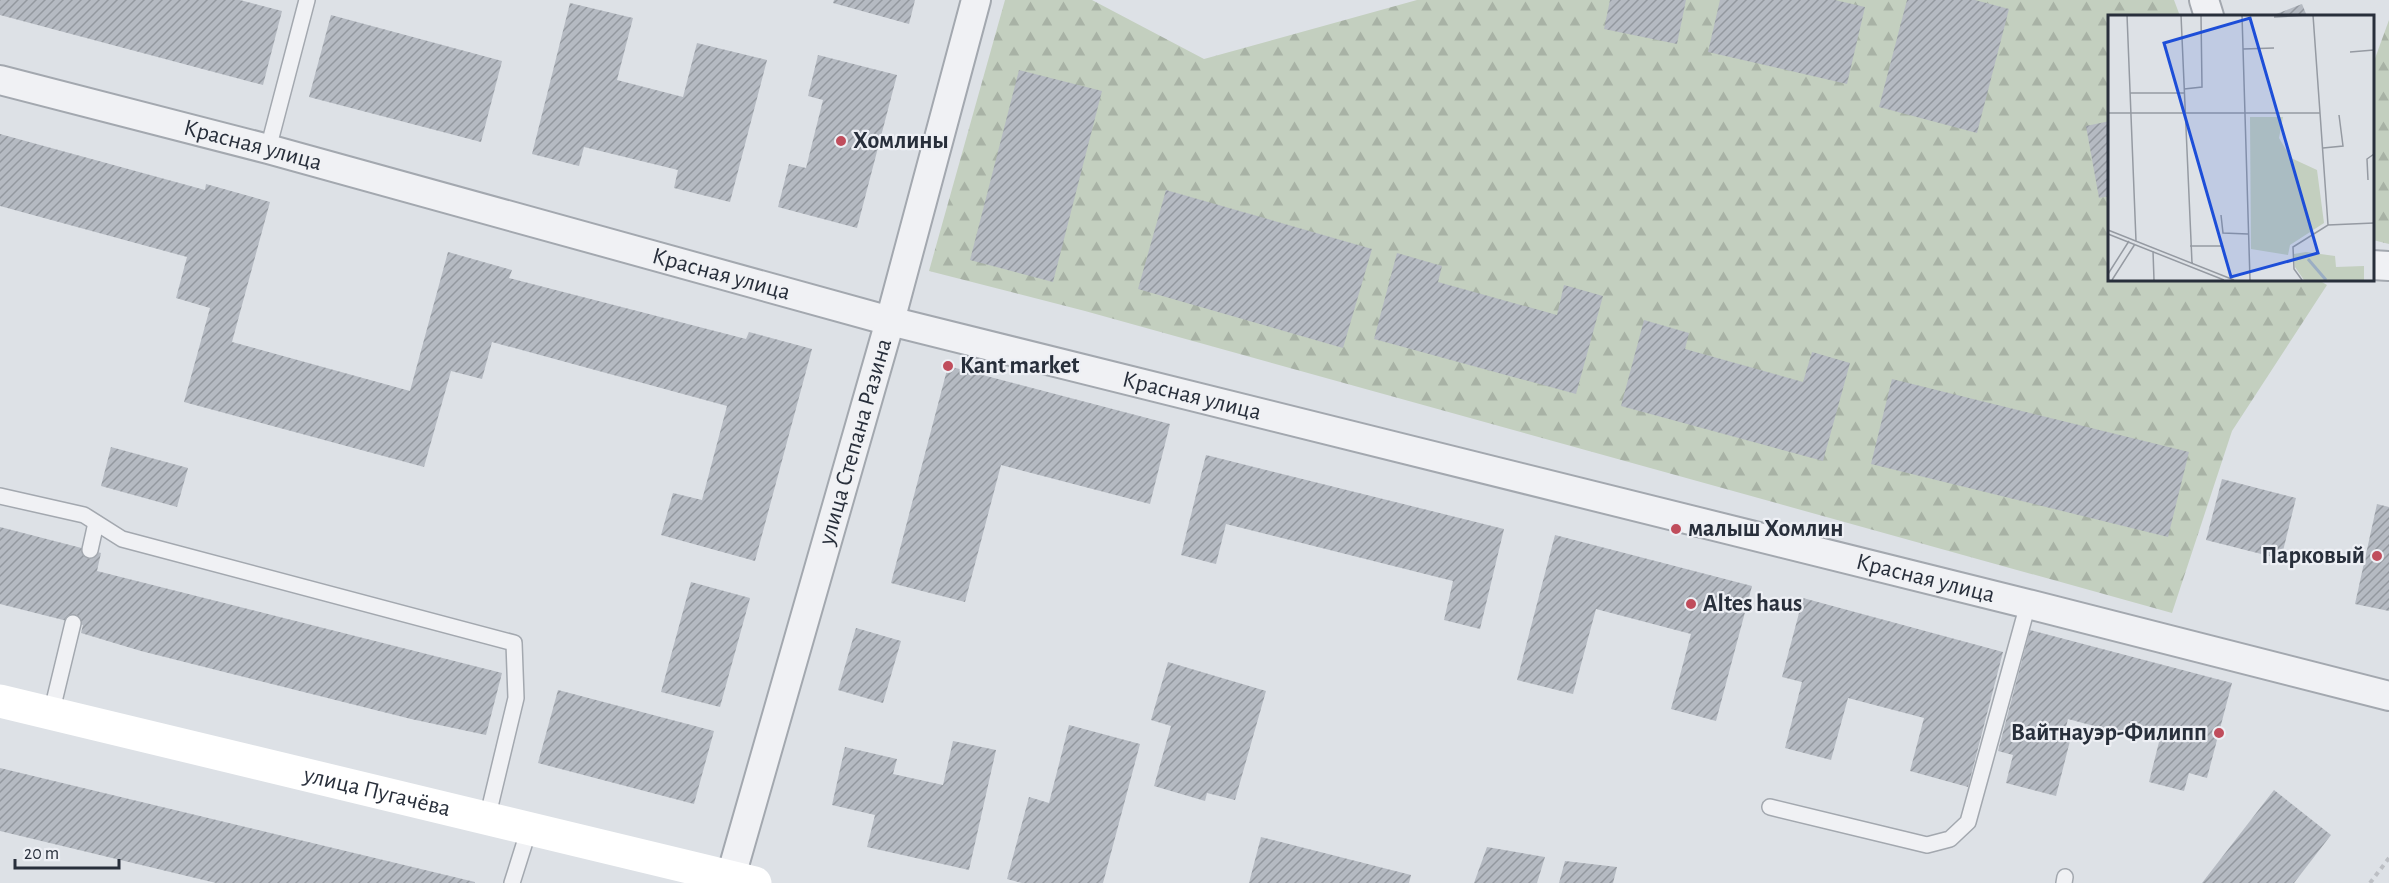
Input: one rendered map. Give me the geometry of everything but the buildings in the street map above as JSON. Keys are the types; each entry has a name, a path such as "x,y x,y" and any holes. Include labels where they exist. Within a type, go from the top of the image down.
{"street":[{"name":"улица Степана Разина","path":"738,881 976,0"},
{"path":"2204,0 2209,15"},
{"name":"Красная улица","path":"0,80 268,149 890,321 2389,696"},
{"path":"2374,265 2389,266"},
{"name":"улица Пугачёва","path":"0,701 738,881"}],"lane":[{"path":"268,149 307,0"},
{"path":"0,495 84,515 122,539 514,643 516,698 487,819"},
{"path":"90,550 96,523"},
{"path":"1770,807 1927,845 1950,839 1968,822 2028,604"},
{"path":"51,714 73,623"},
{"path":"512,883 528,829"}],"path":[{"path":"2370,883 2389,858"}],"green space":[{"path":"1005,0 1092,0 1204,59 1417,0 2174,0 2180,15 2108,15 2108,280 2319,280 2327,285 2232,431 2172,613 1085,311 929,271"},
{"path":"2389,20 2389,244 2374,240 2374,61"}],"place":[{"name":"Хомлины","path":"841,141"},
{"name":"Kant market","path":"948,366"},
{"name":"малыш Хомлин","path":"1676,529"},
{"name":"Парковый","path":"2377,556"},
{"name":"Altes haus","path":"1691,604"},
{"name":"Вайтнауэр-Филипп","path":"2219,733"}]}
